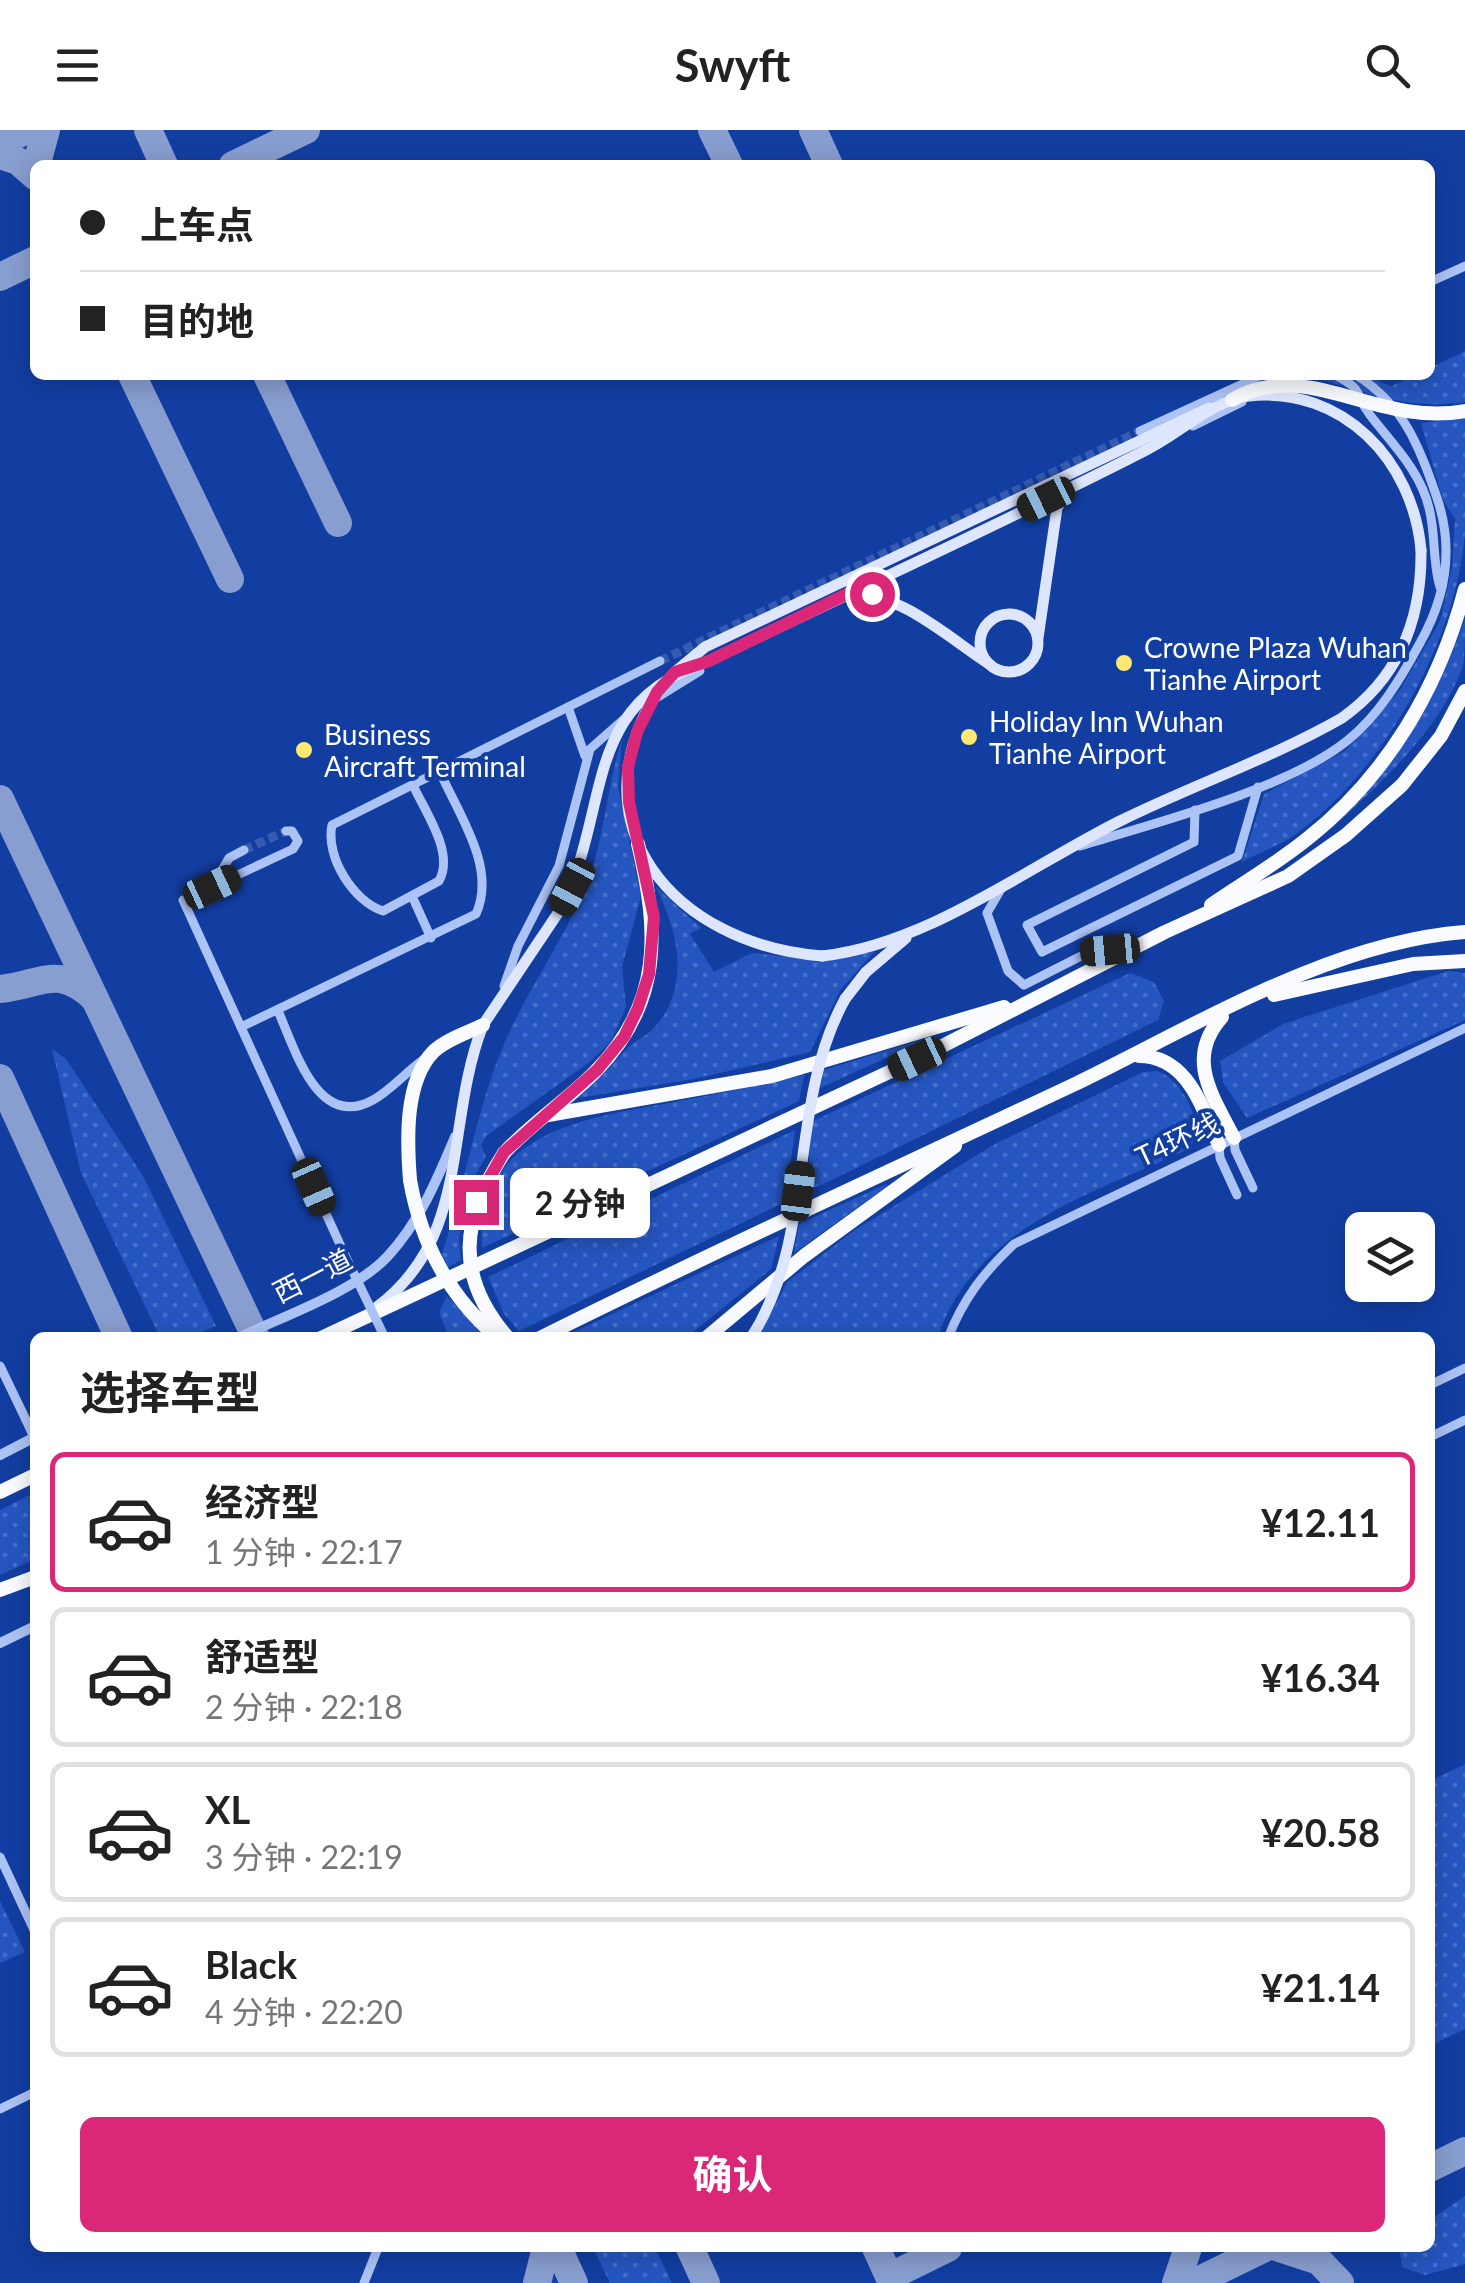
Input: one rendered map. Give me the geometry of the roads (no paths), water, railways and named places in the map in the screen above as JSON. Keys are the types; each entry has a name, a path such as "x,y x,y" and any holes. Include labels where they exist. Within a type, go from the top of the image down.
{"main road":[{"path":"360,1319 416,1273 435,1238 449,1197 462,1091 483,1025 524,970 560,910 586,851 610,744 626,714 671,675 721,640 1180,418 1262,386 1295,384 1408,414 1465,412"},
{"path":"504,1332 485,1306 468,1253 476,1202 504,1152 597,1070 624,1037 649,974 654,938 652,899 637,838 629,802 628,767 637,732 671,675 709,661 1152,448 1232,400 1271,396 1318,405 1349,421 1377,443 1404,481 1413,503 1421,550 1420,588 1402,652 1382,682 1358,707 1322,729 1182,793 917,929 858,950 822,956 754,945 710,926 674,897 652,869 637,838"},
{"path":"851,592 894,602 1005,672 1022,669 1035,656 1058,508 1069,488"},
{"path":"1190,920 1316,832 1382,764 1429,687 1465,589"},
{"path":"989,664 980,643 982,631 994,618 1005,614 1024,618 1038,638"},
{"path":"1441,736 1465,691"},
{"path":"333,1332 917,1059 1317,858 1392,796 1465,707"},
{"path":"755,1332 767,1312 787,1258 820,1058 845,999 875,963 917,929"},
{"path":"552,1332 864,1180 1254,998 1364,952 1465,932"},
{"path":"1254,998 1413,964 1465,961"},
{"path":"548,1115 772,1076 1034,998"},
{"path":"1228,1010 1209,1032 1201,1064 1234,1138"},
{"path":"483,1025 433,1052 413,1100 410,1180 419,1222 436,1262 459,1298 492,1332"},
{"path":"1134,1056 1152,1056 1181,1071 1219,1145"},
{"path":"713,1332 804,1256 974,1131"},
{"path":"0,1492 30,1477"},
{"path":"0,1590 30,1579"}],"street":[{"path":"1435,280 1465,266"},
{"path":"1140,431 1251,380"},
{"path":"500,998 518,946 559,866 590,748 607,730 690,676 1286,380"},
{"path":"1345,380 1357,386 1369,414 1391,435 1418,480 1429,508 1440,589"},
{"path":"1063,852 1258,787 1347,741 1396,687 1432,622 1448,558 1446,526 1418,442 1385,393 1364,380"},
{"path":"413,785 445,862 438,881 383,911 364,903 335,854 330,834 340,818 660,661"},
{"path":"568,707 582,740 584,770"},
{"path":"241,1028 476,914 485,882 440,772"},
{"path":"1195,810 1194,842 1026,924 1042,952 1238,856 1258,787"},
{"path":"286,831 294,834 296,847 183,900 382,1332"},
{"path":"212,887 228,858 244,850"},
{"path":"1006,882 988,913 1008,970 1024,985 1089,952 1132,949"},
{"path":"412,896 431,938"},
{"path":"278,1011 315,1090 344,1107 377,1099 433,1052"},
{"name":"T4环线","path":"951,1332 984,1272 1014,1244 1465,1028"},
{"name":"西一道","path":"250,1332 363,1277 385,1260 418,1216 456,1136"},
{"path":"1234,1138 1234,1150 1253,1188"},
{"path":"1219,1145 1220,1158 1237,1196"},
{"path":"0,1366 30,1428"},
{"path":"1435,1383 1465,1368"},
{"path":"1435,1435 1465,1420"},
{"path":"0,1455 30,1441"},
{"path":"0,1643 30,1628"},
{"path":"0,1857 30,1921"},
{"path":"0,2109 30,2094"},
{"path":"364,2283 376,2252"}],"tunnel":[{"path":"660,661 1140,431"},
{"path":"244,850 286,831"}],"place":[{"name":"Crowne Plaza Wuhan Tianhe Airport","path":"1124,663"},
{"name":"Holiday Inn Wuhan Tianhe Airport","path":"969,737"},
{"name":"Business Aircraft Terminal","path":"304,750"}]}
